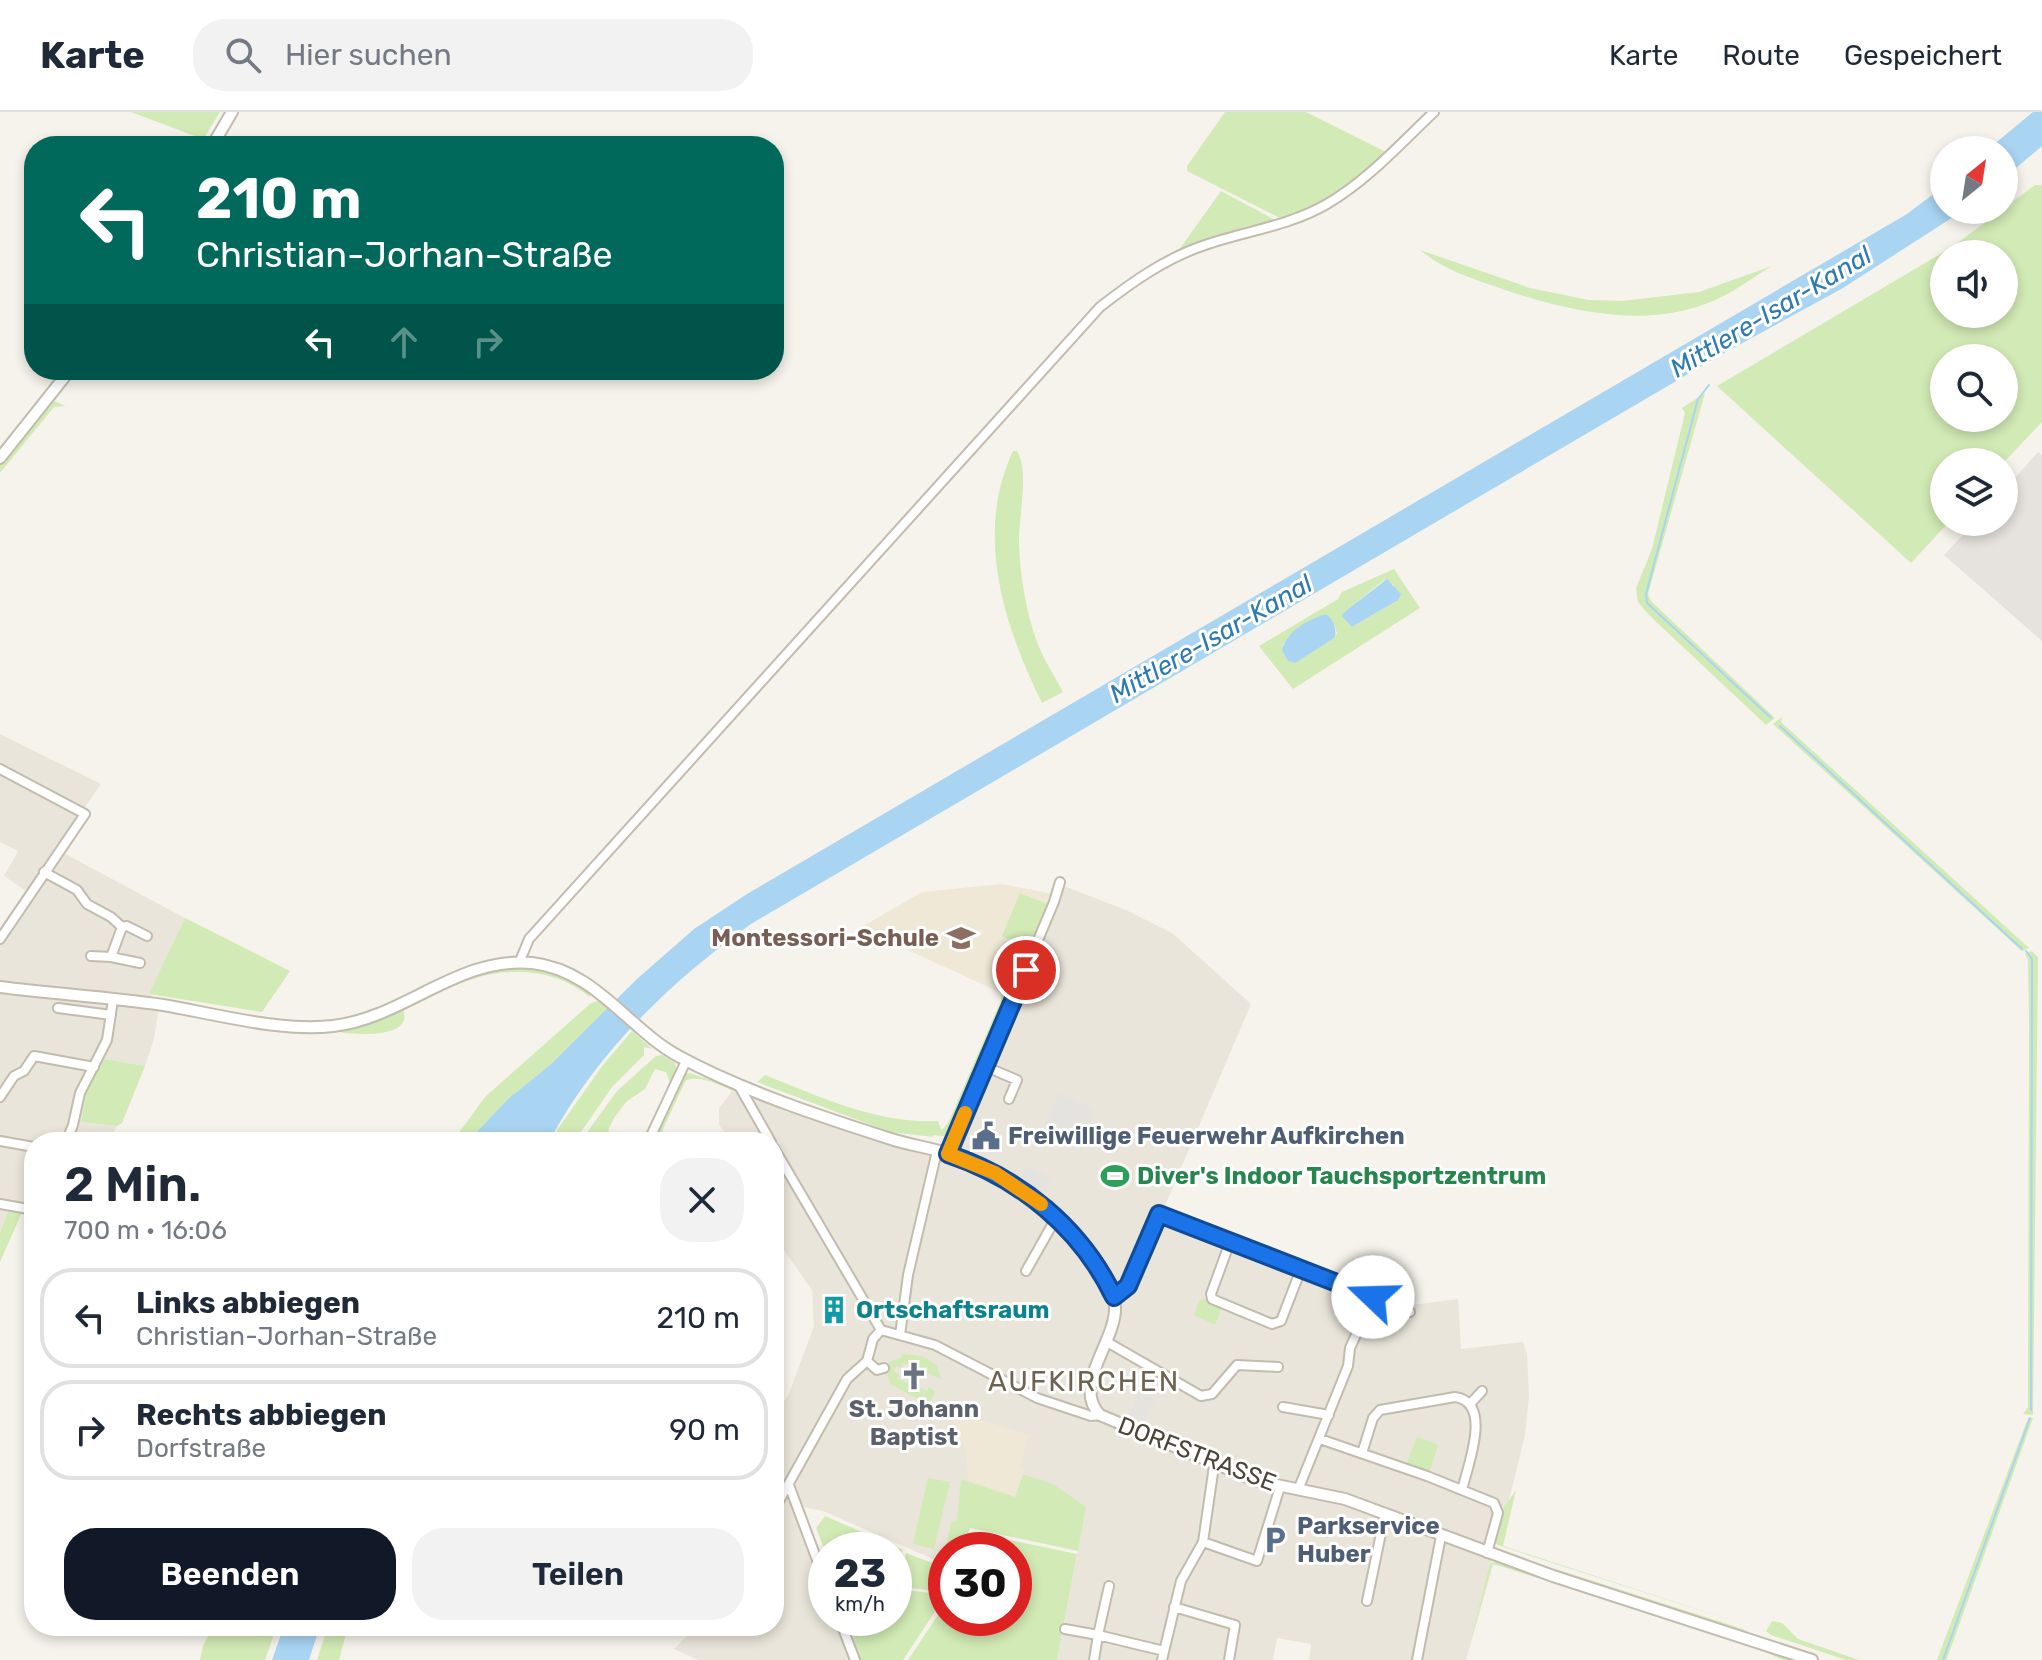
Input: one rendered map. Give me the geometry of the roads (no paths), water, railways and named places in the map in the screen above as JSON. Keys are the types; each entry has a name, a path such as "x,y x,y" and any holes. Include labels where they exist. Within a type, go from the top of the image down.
{"street":[{"path":"218,136 232,112"},
{"path":"519,963 529,939 1100,307 1154,269 1186,252 1287,222 1326,205 1361,180 1434,112"},
{"path":"0,458 62,380"},
{"path":"0,769 85,814 0,939"},
{"path":"44,872 77,890 87,904 122,927 127,926 147,936"},
{"path":"900,1335 908,1275 943,1152 984,1066 1060,882"},
{"path":"111,957 122,927"},
{"path":"91,956 140,963"},
{"path":"0,987 76,994 312,1027 339,1026 377,1016 469,972 490,966 536,964 563,972 585,982 663,1048 686,1061 840,1122 978,1165 1013,1183 1056,1218 1097,1264 1114,1297 1128,1286 1159,1214 1373,1297 1350,1348 1348,1366 1298,1490"},
{"path":"76,994 100,994 136,1002"},
{"path":"70,1132 80,1093 107,1040 113,1000"},
{"path":"58,1008 111,1015"},
{"path":"0,1097 14,1076 24,1071 34,1056 94,1067"},
{"path":"653,1132 686,1061"},
{"path":"984,1066 1017,1080 1009,1099"},
{"path":"738,1083 765,1132"},
{"path":"0,1141 24,1145"},
{"path":"784,1165 881,1330 935,1345 1037,1398 1091,1416 1100,1415"},
{"path":"0,1204 24,1208"},
{"path":"1026,1271 1056,1218"},
{"path":"1230,1242 1211,1298 1258,1319 1274,1325 1280,1322 1301,1269"},
{"name":"DORFSTRASSE","path":"1114,1297 1116,1310 1091,1386 1092,1406 1100,1415 1214,1466 1280,1487 1345,1499 1553,1576 1715,1626 1812,1660"},
{"path":"1364,1318 1410,1312"},
{"path":"784,1493 847,1379 867,1361 873,1339 881,1330"},
{"path":"1107,1342 1201,1396 1212,1394 1237,1365 1278,1367"},
{"path":"867,1361 877,1370 884,1368"},
{"path":"1471,1403 1482,1391"},
{"path":"1362,1453 1373,1418 1380,1410 1455,1397 1471,1403"},
{"path":"1462,1490 1475,1436 1475,1415 1471,1403"},
{"path":"1076,1411 1092,1406"},
{"path":"1283,1407 1329,1415"},
{"path":"1320,1439 1462,1490 1497,1506 1498,1513 1487,1553"},
{"path":"1065,1629 1098,1635 1163,1656 1181,1581 1203,1542 1214,1466"},
{"path":"789,1485 808,1536"},
{"path":"1203,1542 1257,1561 1280,1487"},
{"path":"1367,1601 1385,1514"},
{"path":"1417,1660 1441,1536"},
{"path":"1094,1660 1109,1586"},
{"path":"1174,1607 1235,1625 1229,1660"},
{"path":"846,1636 855,1660"}],"water":[{"path":"2033,112 2042,112 2042,146 2018,166 2018,136 2004,136"},
{"name":"Mittlere-Isar-Kanal","path":"1930,197 1930,224 1942,224 1843,288 1724,353 751,924 692,970 637,1022 589,1079 555,1132 477,1132 637,979 694,929 747,894 1907,214"},
{"path":"1387,579 1401,594 1398,600 1352,627 1342,616 1343,613"},
{"path":"1325,614 1334,624 1334,638 1295,663 1288,661 1282,650 1288,637 1305,623"},
{"path":"280,1636 317,1636 309,1660 272,1660"}],"waterway":[{"path":"1709,385 1698,399 1646,594 1647,603 1771,718"},
{"path":"1780,726 2022,949"},
{"path":"2026,951 2032,959 2031,1410"},
{"path":"1943,1660 2030,1418"}],"place":[{"name":"Montessori-Schule","path":"961,938"},
{"name":"Freiwillige Feuerwehr Aufkirchen","path":"986,1136"},
{"name":"Diver's Indoor Tauchsportzentrum","path":"1115,1176"},
{"name":"Ortschaftsraum","path":"834,1310"},
{"name":"St. Johann Baptist","path":"914,1376"},
{"name":"Parkservice Huber","path":"1275,1540"}],"district":[{"name":"AUFKIRCHEN","path":"1084,1381"}]}
